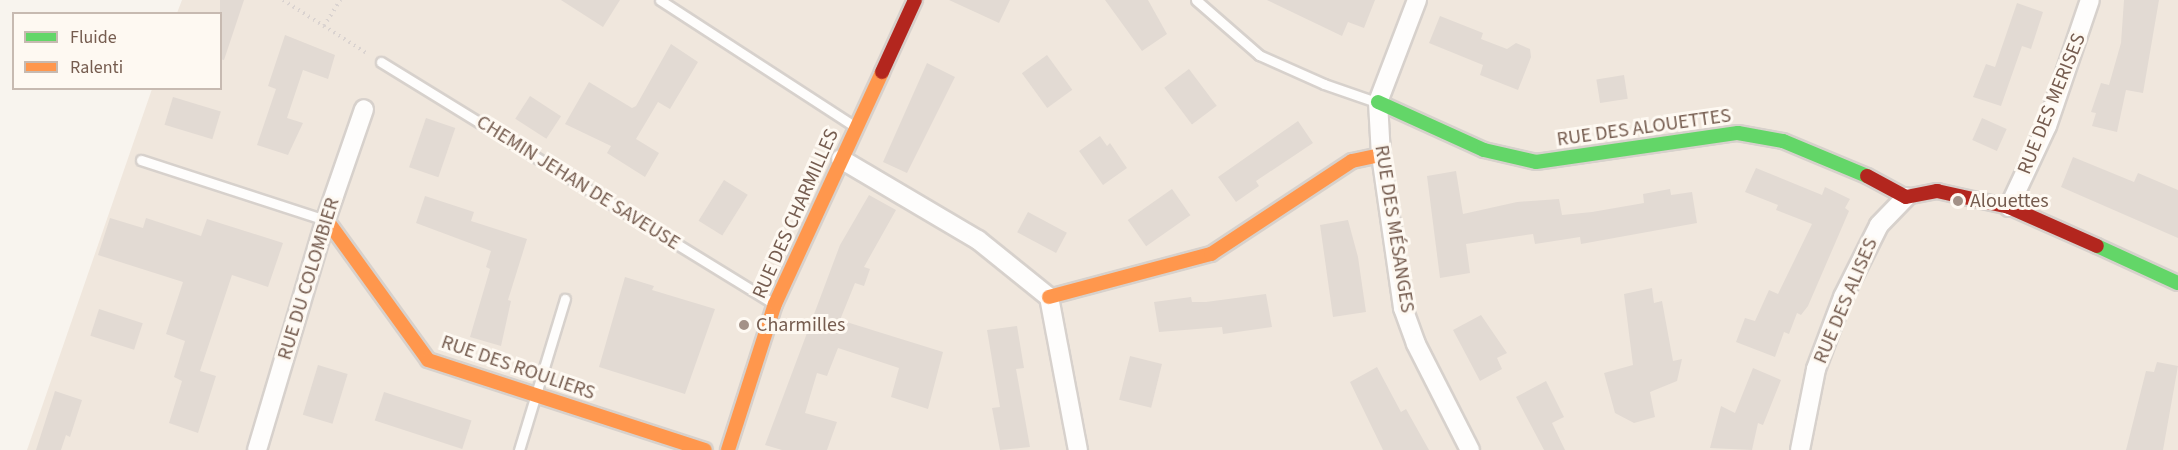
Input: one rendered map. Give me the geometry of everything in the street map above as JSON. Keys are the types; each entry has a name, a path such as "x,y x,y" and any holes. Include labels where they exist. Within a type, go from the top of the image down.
{"street":[{"name":"RUE DES CHARMILLES","path":"728,450 775,304 915,0"},
{"name":"RUE DES MÉSANGES","path":"1417,0 1378,102 1380,155 1403,308 1416,344 1470,450"},
{"name":"RUE DES MERISES","path":"2009,207 2048,126 2090,0"},
{"name":"RUE DES ALOUETTES","path":"1378,102 1484,150 1536,162 1738,133 1784,141 1875,179 1906,197"},
{"name":"RUE DU COLOMBIER","path":"257,450 326,219 364,109"},
{"path":"1049,297 1211,254 1352,161 1380,155"},
{"path":"841,159 978,240 1049,297 1078,450"},
{"path":"1906,197 1937,191 2009,207 2178,283"},
{"name":"RUE DES ALISES","path":"1800,450 1816,369 1843,297 1878,225 1906,197"},
{"name":"RUE DES ROULIERS","path":"326,219 428,360 705,450"}],"lane":[{"path":"660,0 856,127"},
{"name":"RUE DES ALOUETTES","path":"1196,0 1259,55 1324,84 1378,102"},
{"name":"CHEMIN JEHAN DE SAVEUSE","path":"381,62 775,304"},
{"path":"141,160 326,219"},
{"path":"519,450 565,299"}],"path":[{"path":"283,0 381,62"},
{"path":"324,26 340,0"}],"shaded area":[{"path":"182,0 2178,0 2178,450 27,450 152,90 222,90 222,12 177,12"}],"building":[{"path":"220,0 244,0 224,60 222,60 222,12 220,12"},
{"path":"561,0 620,0 603,27"},
{"path":"949,0 1010,0 999,23"},
{"path":"1105,0 1148,0 1167,34 1142,51"},
{"path":"1267,0 1375,0 1364,28 1348,22 1342,36"},
{"path":"2124,0 2159,0 2143,93 2126,90 2117,132 2092,126 2096,113 2091,112 2101,83 2109,85 2121,43"},
{"path":"2017,3 2043,12 2031,49 2022,46 2001,106 1973,97 1986,64 1995,67"},
{"path":"1440,16 1483,33 1481,39 1507,49 1516,43 1530,49 1531,57 1518,90 1480,75 1483,65 1429,43"},
{"path":"285,35 335,55 328,79 303,70 287,118 303,123 288,155 257,145 276,89 268,86"},
{"path":"671,44 698,62 670,109 658,102 636,139 659,153 645,177 607,153 611,146 565,124 589,82 632,108 636,106"},
{"path":"1047,55 1072,90 1047,108 1022,73"},
{"path":"927,63 955,77 907,173 883,162"},
{"path":"1189,69 1217,106 1192,124 1164,88"},
{"path":"1624,75 1628,99 1600,103 1596,79"},
{"path":"530,96 561,116 546,139 515,119"},
{"path":"173,97 221,112 212,139 165,125"},
{"path":"426,118 455,128 438,177 409,167"},
{"path":"1982,118 2007,129 1997,151 1972,140"},
{"path":"1298,121 1313,143 1256,181 1259,186 1236,202 1218,177"},
{"path":"1100,136 1107,146 1110,143 1127,168 1103,185 1079,151"},
{"path":"2073,157 2134,182 2138,173 2178,190 2178,238 2061,187"},
{"path":"1756,168 1822,195 1825,187 1850,199 1845,208 1849,211 1808,306 1801,315 1797,313 1789,334 1784,332 1775,357 1736,342 1745,318 1755,321 1769,290 1778,294 1812,224 1776,210 1778,205 1745,192"},
{"path":"1456,171 1463,214 1517,202 1559,199 1562,215 1592,212 1644,203 1643,194 1670,189 1671,195 1692,192 1697,223 1581,244 1580,237 1535,244 1533,234 1466,244 1470,273 1440,278 1427,176"},
{"path":"724,180 748,195 722,236 699,221"},
{"path":"1172,189 1190,215 1146,246 1128,220"},
{"path":"869,195 896,210 864,267 870,269 864,286 855,283 840,320 943,352 928,409 891,397 899,368 838,348 827,376 817,373 805,413 837,422 827,450 782,450 765,445 840,245"},
{"path":"425,196 474,212 471,221 527,239 508,300 511,301 501,346 470,337 490,269 486,267 491,251 416,223"},
{"path":"1028,212 1067,233 1056,253 1017,232"},
{"path":"110,218 143,228 146,218 201,236 207,219 283,243 268,287 232,275 200,371 216,376 198,433 169,423 182,381 174,377 185,341 166,334 183,282 98,255"},
{"path":"1348,220 1358,257 1366,312 1333,317 1320,225"},
{"path":"625,277 654,286 652,290 715,309 685,394 599,367"},
{"path":"1652,288 1654,303 1662,301 1673,361 1682,359 1677,381 1650,392 1655,417 1634,423 1615,413 1604,373 1633,365 1624,294"},
{"path":"1266,294 1272,327 1223,334 1222,327 1159,332 1154,302 1191,297 1192,302 1206,302"},
{"path":"99,309 143,323 134,350 90,336"},
{"path":"1481,315 1507,353 1497,358 1502,369 1480,381 1453,330"},
{"path":"1017,326 1024,368 1016,369 1030,447 1000,450 992,408 1000,407 987,330"},
{"path":"1130,356 1162,364 1151,408 1119,400"},
{"path":"2157,362 2178,366 2163,450 2126,450 2146,371 2154,372"},
{"path":"318,365 348,374 332,424 303,415"},
{"path":"1377,367 1401,412 1406,409 1429,450 1383,450 1350,382"},
{"path":"1753,368 1781,380 1763,425 1758,423 1752,450 1710,448 1721,406 1735,413"},
{"path":"1546,381 1564,417 1552,423 1565,450 1544,450 1516,397"},
{"path":"55,391 82,400 70,437 66,435 61,450 36,450"},
{"path":"384,392 471,420 462,449 375,421"}],"traffic: fast":[{"path":"1378,102 1484,150 1536,162 1738,133 1783,141 1867,176"},
{"path":"2097,246 2178,283"}],"traffic: slow":[{"path":"728,450 775,304 882,72"},
{"path":"1049,297 1211,254 1352,161 1381,155"},
{"path":"326,219 428,360 705,450"}],"traffic: jam":[{"path":"882,72 915,0"},
{"path":"1867,176 1906,197 1937,191 2009,207 2097,246"}],"place":[{"name":"Alouettes","path":"1958,201"},
{"name":"Charmilles","path":"744,325"}]}
